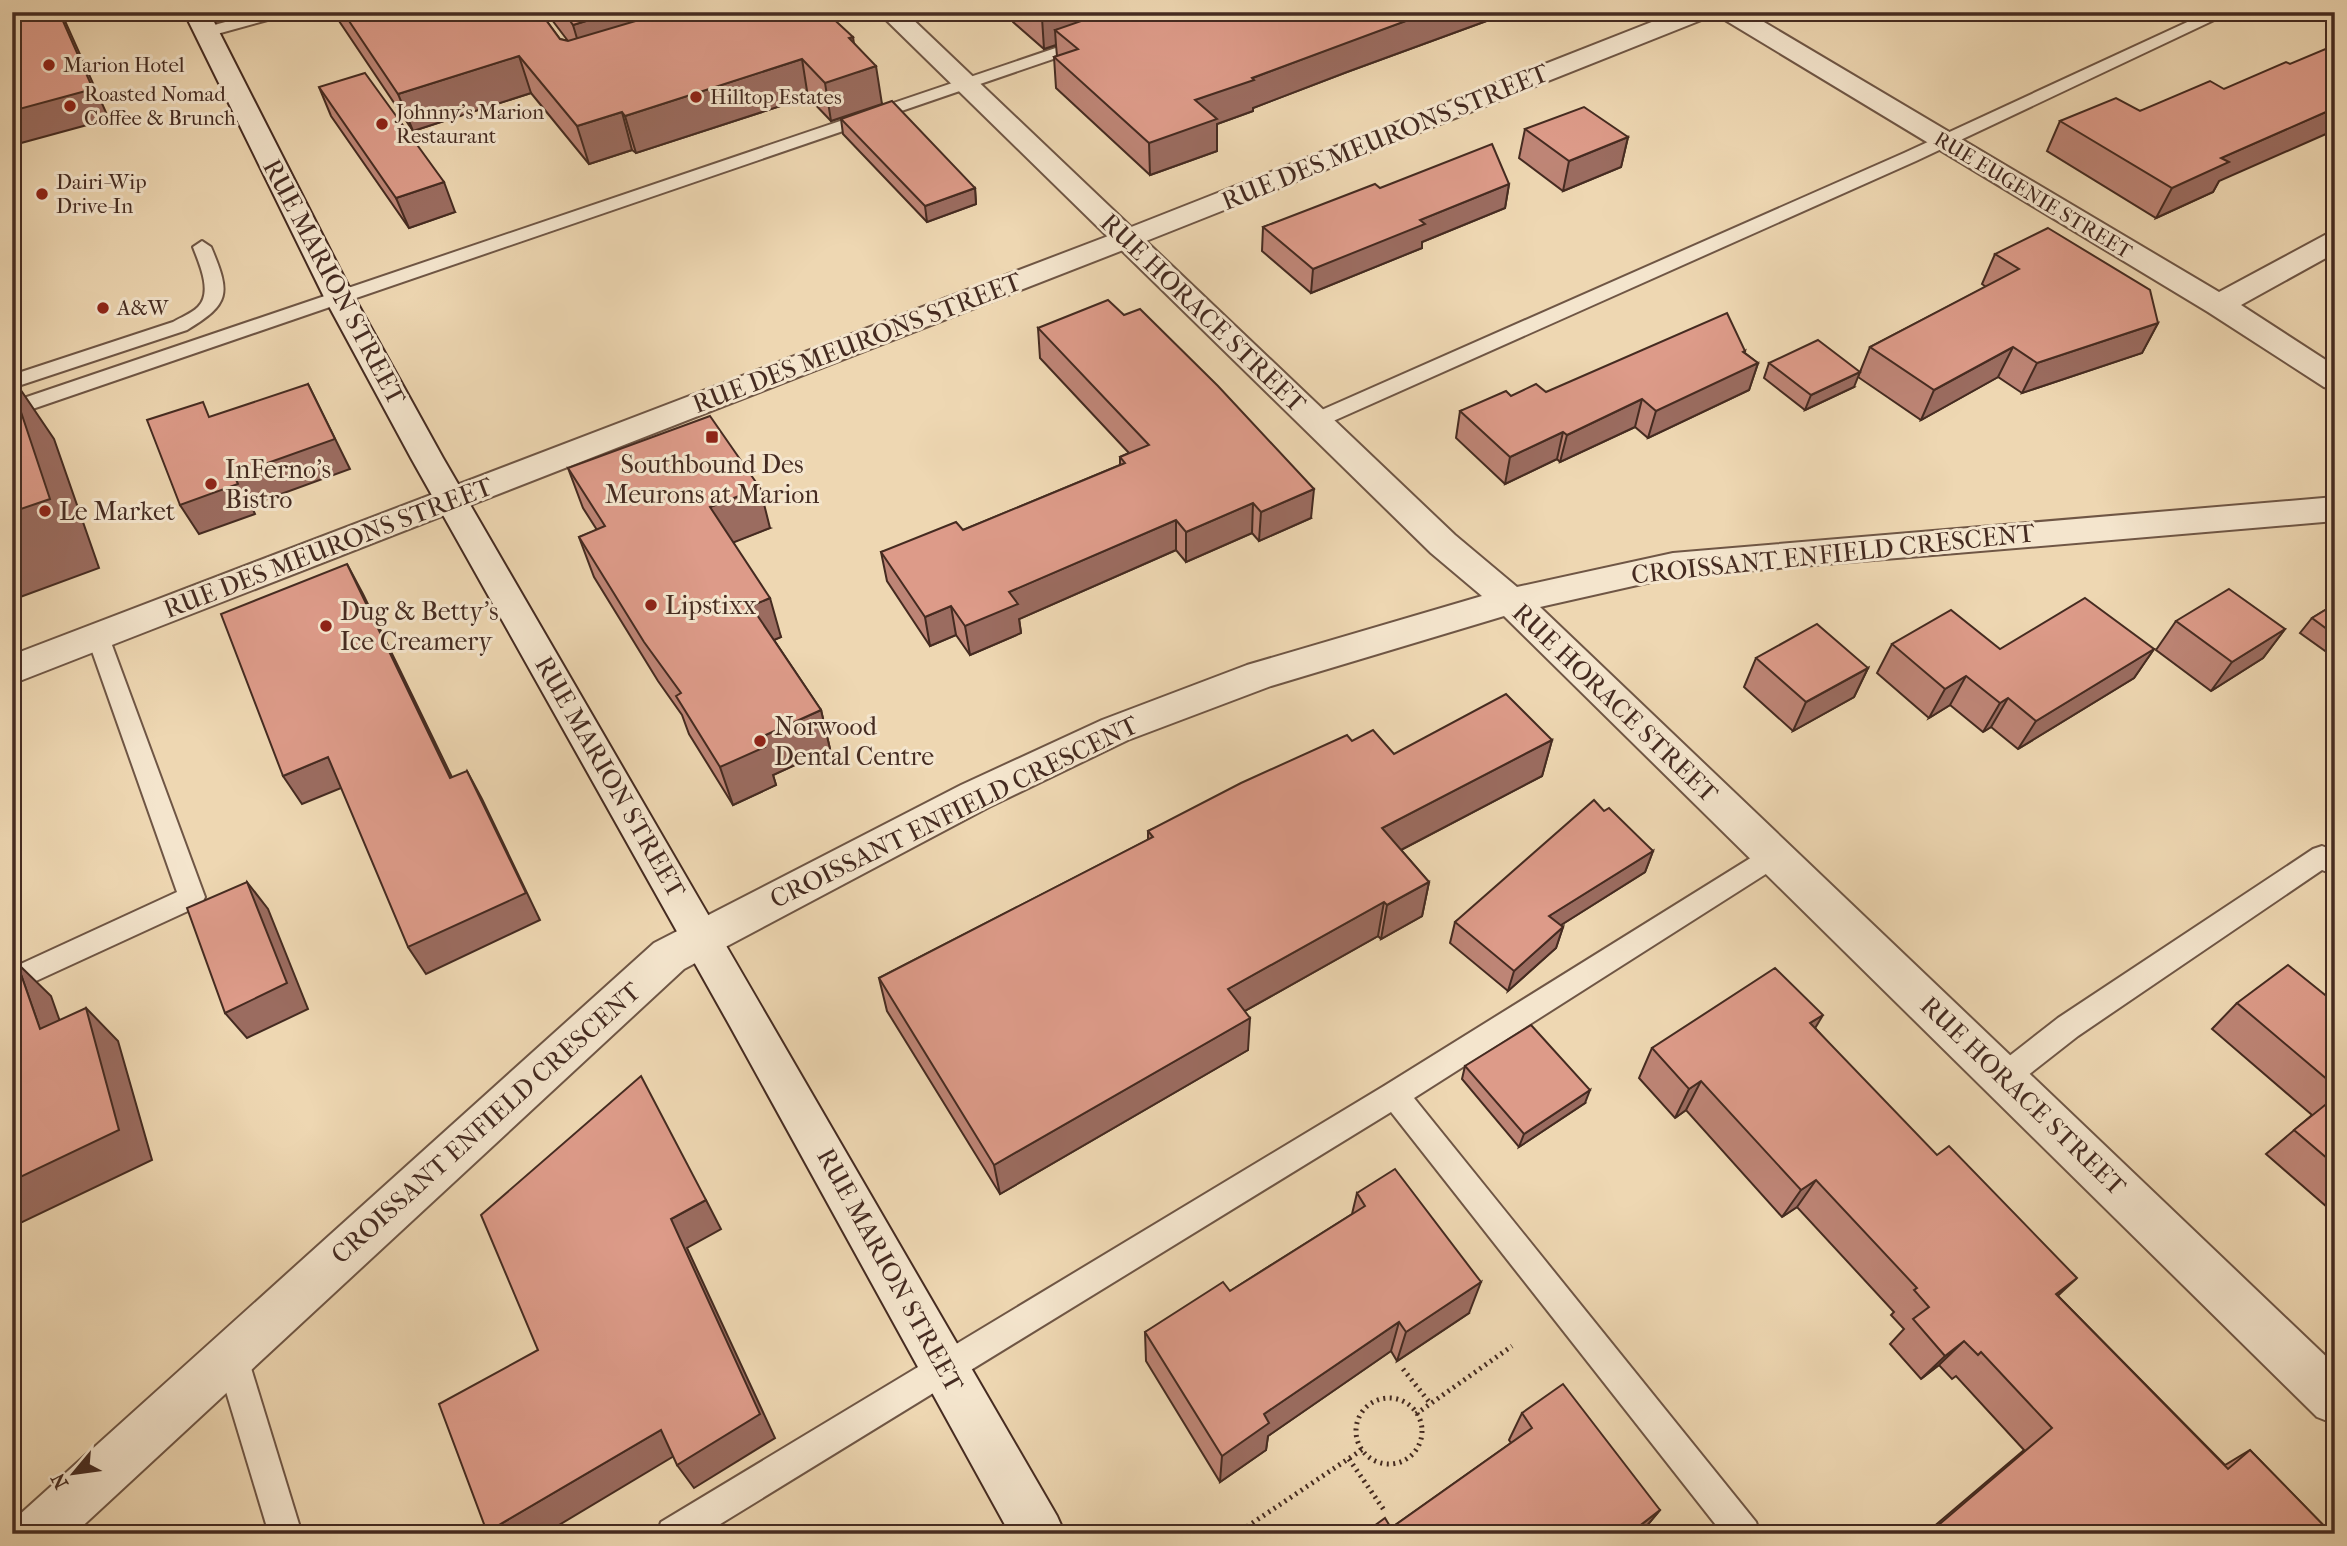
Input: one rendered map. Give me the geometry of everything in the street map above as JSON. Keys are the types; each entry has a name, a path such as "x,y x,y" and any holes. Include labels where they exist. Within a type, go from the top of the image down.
{"street":[{"name":"RUE HORACE STREET","path":"890,12 1443,544 1511,601 2335,1399"},
{"name":"RUE DES MEURONS STREET","path":"12,670 1126,239 1700,12"},
{"name":"RUE EUGENIE STREET","path":"1729,12 2219,305 2335,380"},
{"name":"RUE MARION STREET","path":"201,22 339,297 451,500 702,937 1038,1534"},
{"path":"2219,305 2335,242"},
{"name":"CROISSANT ENFIELD CRESCENT","path":"36,1534 668,956 975,796 1115,730 1260,675 1511,601 1673,565 2335,509"}],"lane":[{"path":"201,22 280,12"},
{"path":"1315,421 1943,142 2223,12"},
{"path":"12,409 1111,34"},
{"path":"12,382 180,326 205,311 215,291 209,263 202,247"},
{"path":"12,981 192,897 98,637"},
{"path":"673,1534 1394,1095 1774,856"},
{"path":"2004,1077 2068,1027 2322,856 2335,865"},
{"path":"1394,1095 1744,1534"},
{"path":"232,1355 286,1534"}],"path":[{"path":"1416,1414 1512,1346"},
{"path":"1404,1369 1430,1404"},
{"path":"1392,1397 1402,1401 1416,1414 1421,1427 1421,1439 1418,1449 1411,1457 1392,1465 1380,1463 1363,1450 1356,1428 1358,1416 1371,1401 1392,1397"},
{"path":"1236,1534 1363,1450"},
{"path":"1349,1459 1384,1510"}],"building":[{"name":"Marion Hotel","path":"12,12 59,12 93,89 12,111"},
{"path":"343,12 540,12 560,39 568,41 666,12 826,12 853,37 849,38 876,66 825,83 802,59 625,116 622,112 577,126 519,56 398,94"},
{"path":"564,12 615,12 573,25"},
{"path":"1035,12 1058,12 1042,18"},
{"path":"1107,12 1430,12 1195,100 1217,119 1149,143 1054,57 1078,49 1055,30"},
{"path":"2335,45 2335,108 2221,158 2229,162 2172,188 2060,121 2116,98 2140,111 2210,81 2224,89 2286,62 2290,64"},
{"path":"365,73 444,182 396,198 319,87"},
{"path":"892,101 975,188 925,206 841,119"},
{"path":"1584,107 1628,137 1569,161 1525,129"},
{"path":"1492,144 1509,184 1420,220 1425,224 1313,269 1263,227 1375,184 1380,188"},
{"path":"2048,228 2150,290 2158,323 2037,363 2013,347 1934,390 1870,347 2019,269 1995,254"},
{"path":"1108,300 1124,315 1140,309 1218,386 1314,489 1261,512 1253,503 1186,532 1176,520 1009,592 1018,604 965,626 951,606 925,617 881,552 956,522 963,530 1125,463 1120,457 1149,445 1038,328"},
{"path":"1727,313 1745,351 1743,352 1758,363 1656,411 1642,399 1567,435 1563,432 1510,457 1460,411 1506,391 1511,396 1536,384 1546,392"},
{"path":"1818,340 1860,372 1811,395 1769,363"},
{"path":"308,384 335,439 234,475 238,484 180,505 147,420 203,402 209,417"},
{"path":"12,385 50,499 12,512"},
{"path":"710,416 760,488 710,507 770,598 751,606 821,710 759,738 765,747 720,767 676,696 681,693 644,642 579,537 605,526 568,468"},
{"path":"347,564 450,778 467,771 526,893 408,947 328,757 283,776 221,614"},
{"path":"2229,589 2285,629 2232,662 2176,621"},
{"path":"2085,598 2154,649 2036,721 2008,698 2000,703 1966,676 1945,689 1892,644 1951,610 2000,649"},
{"path":"2335,604 2335,635 2312,618"},
{"path":"1817,624 1868,668 1806,702 1756,658"},
{"path":"1506,694 1552,740 1382,828 1429,882 1387,905 1384,902 1228,989 1250,1018 994,1165 879,978 1153,837 1148,831 1241,783 1347,735 1352,741 1373,730 1394,754"},
{"path":"1594,800 1604,811 1609,808 1653,851 1549,916 1563,927 1514,971 1455,922"},
{"path":"247,882 287,983 225,1013 187,908"},
{"path":"17,963 40,1029 86,1008 119,1130 12,1181 12,965"},
{"path":"2288,965 2335,1003 2335,1086 2237,1003"},
{"path":"1775,968 1823,1015 1810,1023 1937,1155 1949,1146 2077,1278 2056,1294 2228,1469 2250,1450 2332,1534 2095,1534 2092,1531 2088,1534 1928,1534 2052,1428 1981,1352 1978,1355 1964,1341 1945,1356 1913,1319 1929,1307 1914,1290 1917,1288 1816,1180 1801,1190 1701,1081 1689,1089 1652,1048"},
{"path":"1531,1025 1590,1090 1524,1134 1465,1066"},
{"path":"641,1076 706,1200 671,1219 760,1414 677,1465 661,1430 487,1532 439,1404 538,1350 481,1215"},
{"path":"2335,1097 2335,1165 2294,1130"},
{"path":"1395,1169 1481,1282 1406,1332 1399,1322 1264,1414 1269,1423 1222,1456 1145,1332 1223,1282 1230,1291 1365,1206 1357,1193"},
{"path":"1563,1384 1660,1510 1629,1534 1363,1534 1385,1518 1391,1528 1532,1428 1522,1413"}],"place":[{"name":"Marion Hotel","path":"49,65"},
{"name":"Hilltop Estates","path":"696,97"},
{"name":"Roasted Nomad Coffee & Brunch","path":"70,106"},
{"name":"Johnny's Marion Restaurant","path":"382,124"},
{"name":"Dairi-Wip Drive-In","path":"42,194"},
{"name":"A&W","path":"103,308"},
{"name":"Southbound Des Meurons at Marion","path":"712,437"},
{"name":"InFerno's Bistro","path":"211,484"},
{"name":"Le Market","path":"45,511"},
{"name":"Lipstixx","path":"651,605"},
{"name":"Dug & Betty's Ice Creamery","path":"326,626"},
{"name":"Norwood Dental Centre","path":"760,741"}]}
